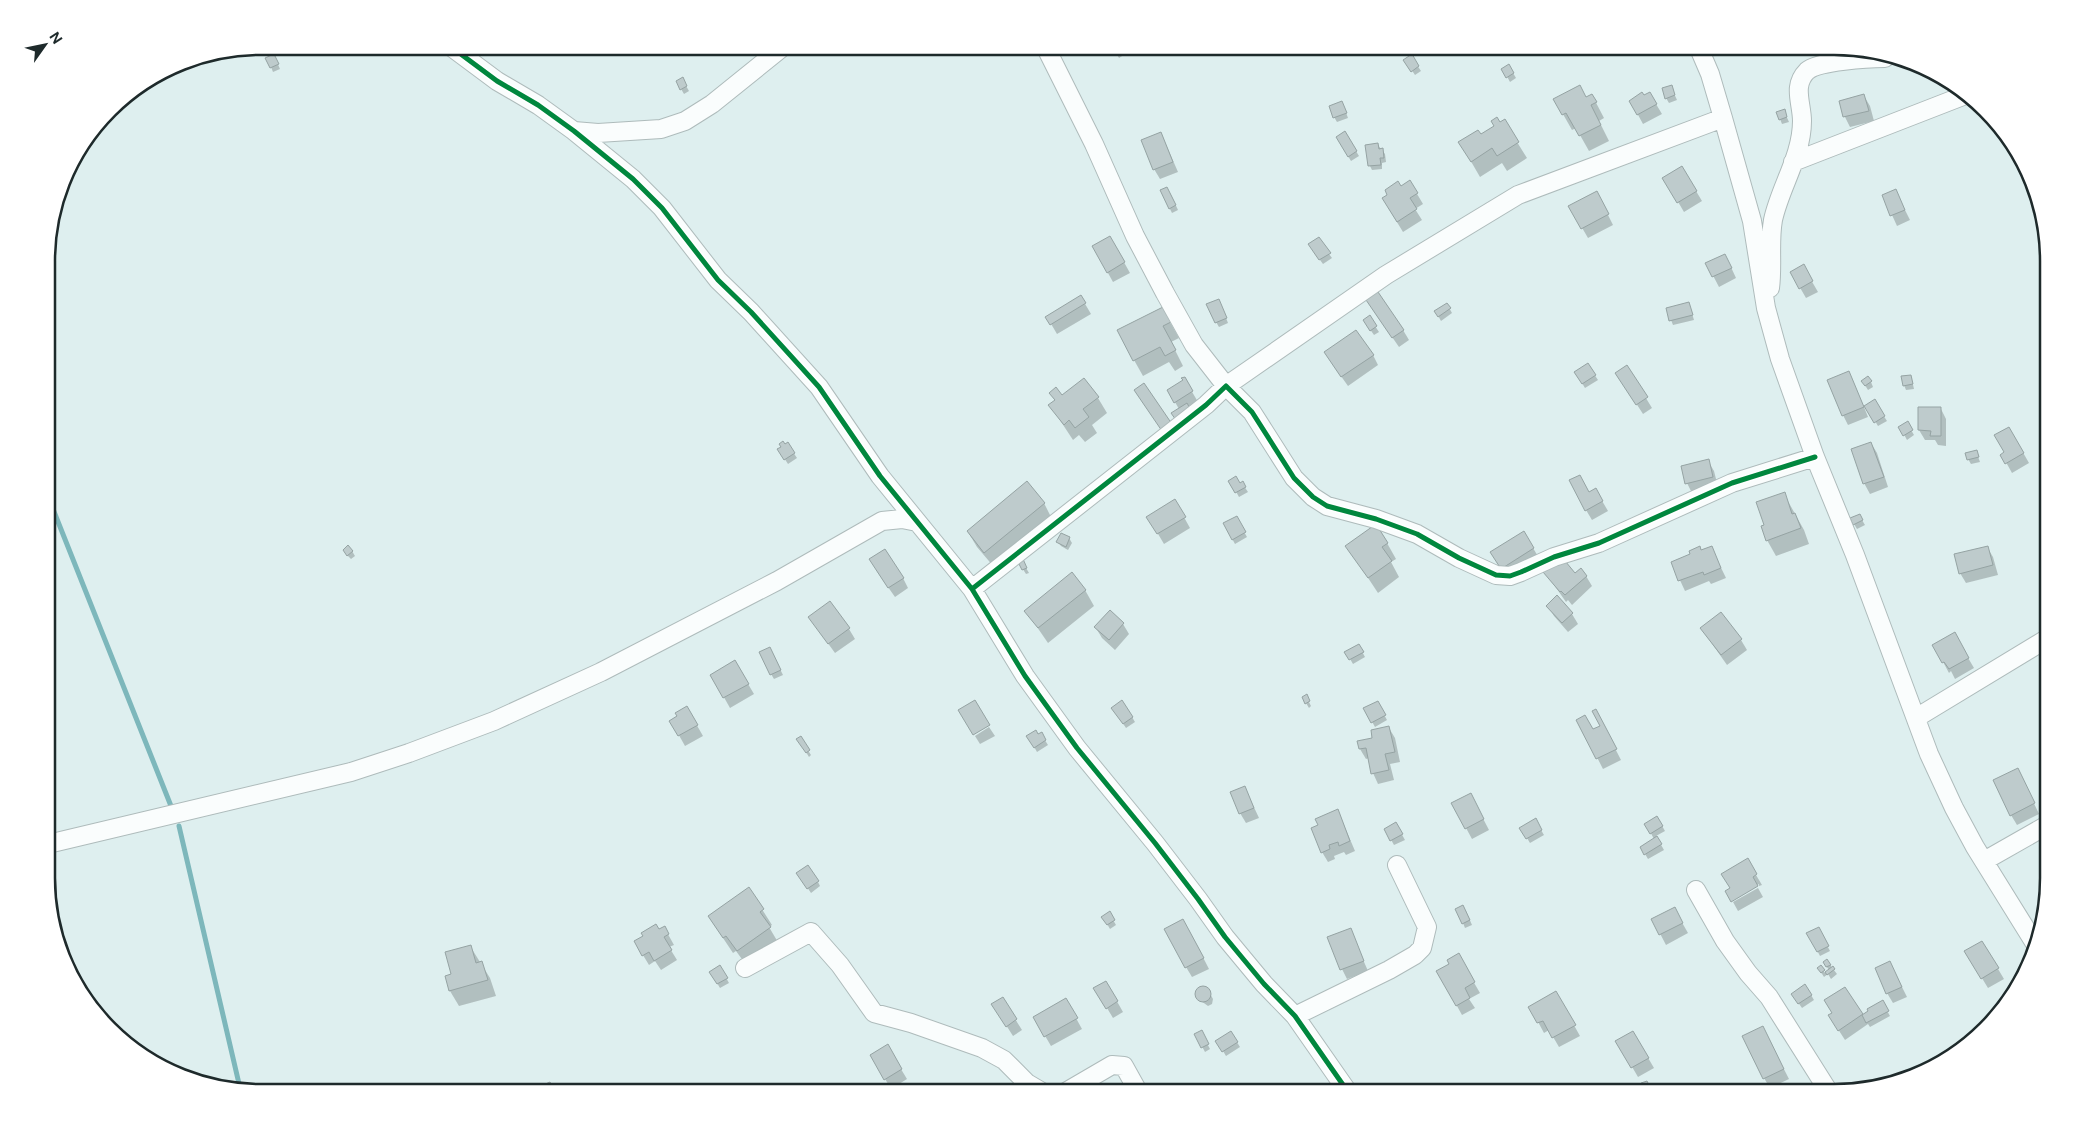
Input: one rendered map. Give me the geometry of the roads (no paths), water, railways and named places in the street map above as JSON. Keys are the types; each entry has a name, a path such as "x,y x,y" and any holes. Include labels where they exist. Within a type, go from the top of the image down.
{"street":[{"path":"462,55 489,76 538,105 574,131 633,179 662,208 718,280 751,312 819,387 880,476 972,589 1025,676 1077,748 1155,843 1198,899 1224,937 1264,984 1295,1016 1342,1084"},
{"path":"574,131 598,133 661,129 685,121 712,104 773,55"},
{"path":"1050,55 1094,144 1135,236 1194,345 1226,386 1252,412 1294,478 1313,497 1327,506 1376,519 1416,534 1459,558 1496,575 1510,576 1554,557 1599,543 1732,483 1815,457"},
{"path":"1702,55 1710,74 1752,221 1766,308 1780,359 1815,457 1855,555 1929,754 1954,808 2031,937"},
{"path":"1766,308 1771,286 1771,238 1774,220 1800,137 1802,121 1798,94 1800,81 1808,69 1823,63 1874,59"},
{"path":"1793,162 1959,98"},
{"path":"972,589 1206,405 1226,386 1386,275 1518,195 1723,118"},
{"path":"55,842 351,772 409,753 494,721 601,672 777,581 882,521 902,519 917,522"},
{"path":"1916,718 2040,643"},
{"path":"1984,861 2040,829"},
{"path":"1295,1016 1389,970 1415,955 1422,948 1427,927 1397,865"},
{"path":"1696,890 1725,941 1748,973 1769,997 1824,1084"},
{"path":"744,968 811,932 840,965 874,1013 911,1023 982,1048 1004,1060 1029,1084"},
{"path":"1078,1084 1112,1065 1124,1066 1134,1084"}],"waterway":[{"path":"55,514 171,806"},
{"path":"179,826 239,1083"}]}
